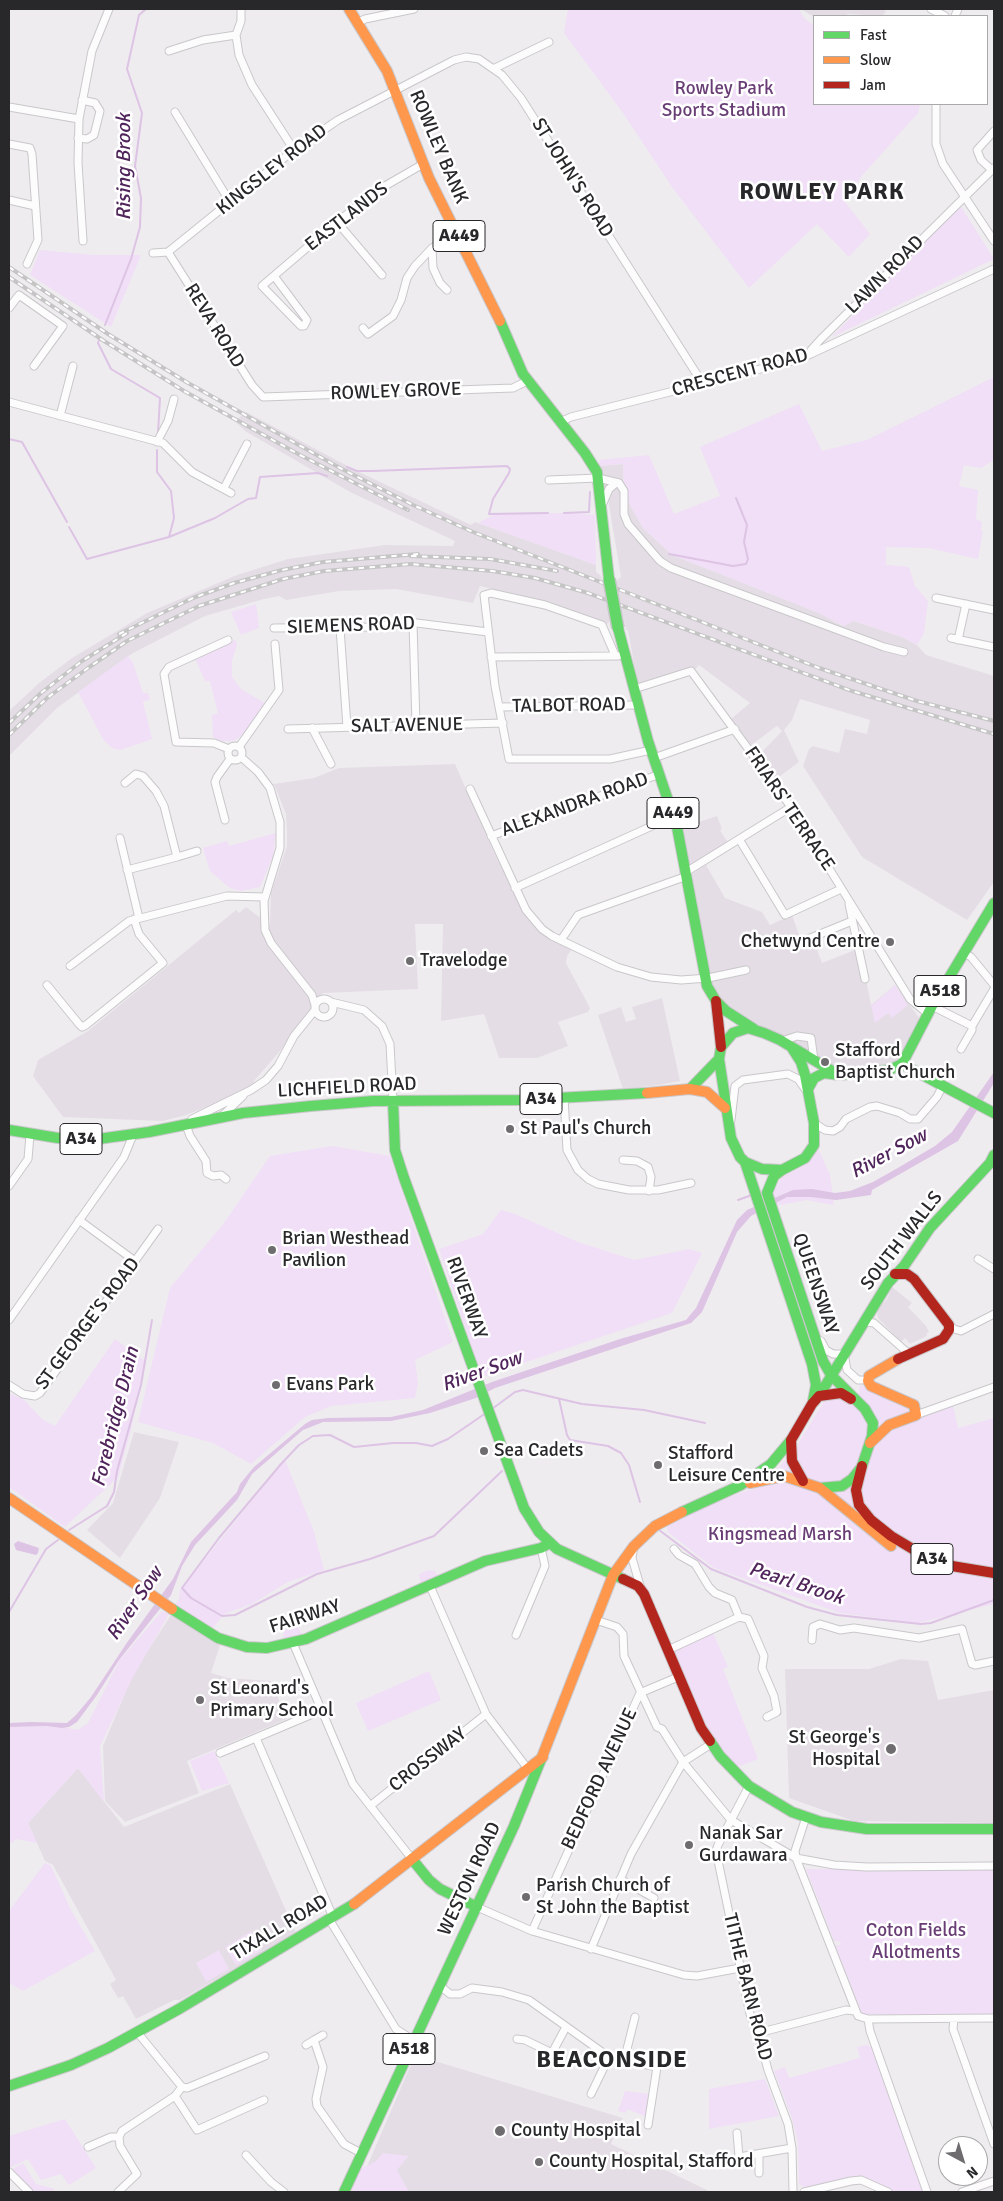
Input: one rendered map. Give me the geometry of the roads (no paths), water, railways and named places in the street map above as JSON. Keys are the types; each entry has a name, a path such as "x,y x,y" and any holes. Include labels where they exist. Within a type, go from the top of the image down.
{"main road":[{"name":"A449","path":"349,9 387,70 395,89"},
{"name":"ROWLEY BANK","path":"395,89 423,164 527,381"},
{"name":"A449","path":"527,381 585,453 598,478 620,656 634,689 674,816 705,978 716,1001 721,1047"},
{"name":"A518","path":"902,1064 929,1010 994,904"},
{"name":"A449","path":"716,1001 736,1020 757,1030"},
{"path":"782,1170 762,1169 745,1162 736,1151 731,1138 725,1108 719,1059 721,1047 733,1033 740,1030 757,1030 781,1041 839,1074"},
{"path":"763,1192 774,1176 797,1163 814,1145 814,1123 808,1092 801,1062 792,1048"},
{"path":"690,1089 699,1082 719,1059"},
{"path":"808,1092 818,1075 889,1070 902,1064 994,1113"},
{"name":"LICHFIELD ROAD","path":"9,1130 30,1135 80,1140 132,1135 221,1117 311,1106 393,1101 450,1102 564,1097 690,1089 707,1092 725,1108"},
{"name":"RIVERWAY","path":"393,1101 394,1138 398,1159 475,1377 524,1508 545,1545 633,1584 641,1590"},
{"name":"SOUTH WALLS","path":"816,1399 895,1274 930,1228 993,1161"},
{"name":"QUEENSWAY","path":"741,1485 771,1464 791,1440 816,1399 816,1384 812,1364 770,1220 768,1202 745,1162"},
{"name":"QUEENSWAY","path":"770,1220 812,1327 823,1361 831,1375 870,1416 873,1431 861,1467 856,1490 859,1505 878,1526 906,1547 946,1564 994,1573"},
{"path":"914,1250 912,1260 914,1279"},
{"path":"870,1443 884,1428 916,1414 912,1403 871,1386 865,1378 908,1353 943,1339 946,1336 949,1325 937,1305 914,1279 907,1274 895,1274"},
{"name":"QUEENSWAY","path":"816,1399 841,1393 856,1400"},
{"path":"791,1440 795,1469 803,1481"},
{"name":"QUEENSWAY","path":"820,1488 842,1486 852,1479 861,1467"},
{"path":"741,1485 784,1476 820,1488"},
{"name":"WESTON ROAD","path":"344,2192 360,2153 477,1907 543,1756 613,1575 634,1546 655,1526 672,1516 741,1485"},
{"name":"A34","path":"820,1488 872,1532 905,1555 944,1572 994,1581"},
{"name":"FAIRWAY","path":"9,1498 190,1621 231,1643 246,1647 267,1648 293,1643 362,1616 484,1561 545,1545"},
{"path":"641,1590 701,1728 711,1744 749,1786 779,1805 806,1817 839,1826 867,1829 994,1829"},
{"name":"TIXALL ROAD","path":"9,2086 71,2065 138,2032 356,1903 543,1756"},
{"path":"412,1859 429,1880 440,1889 477,1907"}],"street":[{"path":"83,241 78,138 79,119 92,51 109,9"},
{"path":"241,9 241,21 236,35 239,55 252,85 294,150"},
{"path":"357,23 365,19 414,9"},
{"path":"931,9 943,15"},
{"path":"169,51 203,40 236,35"},
{"path":"495,68 549,42"},
{"name":"ST JOHN'S ROAD","path":"395,89 460,58 479,59 495,68 521,98 703,384"},
{"name":"KINGSLEY ROAD","path":"168,252 294,150 338,120 395,89"},
{"path":"78,138 87,139 94,136 100,111 95,103 82,100"},
{"path":"936,105 936,144 943,164 963,198 994,241"},
{"path":"9,107 79,119"},
{"path":"175,112 230,202"},
{"path":"993,169 981,160 977,150 994,131"},
{"path":"9,144 30,148 38,240 28,264"},
{"name":"EASTLANDS","path":"274,276 336,222 378,190 423,164"},
{"name":"LAWN ROAD","path":"811,354 811,350 820,340 993,169"},
{"path":"9,200 35,206"},
{"path":"336,222 382,274"},
{"path":"363,328 368,334 393,316 401,300 407,278 432,248 457,233"},
{"path":"432,248 433,268 440,283 446,290"},
{"path":"153,253 168,252"},
{"name":"REVA ROAD","path":"168,252 247,378 262,397"},
{"name":"CRESCENT ROAD","path":"560,422 571,417 703,384 811,354 994,269"},
{"path":"274,276 307,320 304,326 300,326 262,286 274,276"},
{"path":"9,308 19,295 64,326 34,366"},
{"path":"60,416 73,366"},
{"name":"ROWLEY GROVE","path":"262,397 513,388 527,381"},
{"path":"157,442 168,421 174,399"},
{"path":"9,402 168,445 192,472 231,492"},
{"path":"224,488 246,444"},
{"path":"242,453 250,457"},
{"path":"549,480 598,478 623,486 624,514 628,524 660,562 671,568 875,644 904,652"},
{"path":"602,506 609,489 616,483"},
{"path":"491,657 620,656 602,625 545,605 491,593 484,595 482,599 488,632 491,657 499,706 509,760 604,760 653,754 735,729"},
{"path":"936,598 994,610"},
{"path":"966,604 955,639 994,647"},
{"path":"413,622 416,725"},
{"name":"SIEMENS ROAD","path":"274,628 375,627 413,622 488,632"},
{"path":"340,628 347,727"},
{"path":"228,640 169,667 164,674 176,742 214,743 228,749 234,746 239,747"},
{"path":"220,643 224,652"},
{"path":"239,747 279,690 275,644"},
{"name":"FRIARS' TERRACE","path":"634,689 691,670 791,807 910,998 929,1010 972,1026"},
{"name":"TALBOT ROAD","path":"499,706 638,705"},
{"name":"SALT AVENUE","path":"288,729 503,724"},
{"path":"312,728 331,764"},
{"path":"239,747 242,751 241,757"},
{"path":"228,749 230,759"},
{"path":"230,759 237,760 241,757"},
{"path":"241,757 258,772 270,788 279,814 280,848 264,897 263,913 266,934 312,995 315,1008 321,1017"},
{"path":"225,820 216,777 230,759"},
{"path":"125,783 136,774 143,776 156,791 164,806 176,856"},
{"name":"ALEXANDRA ROAD","path":"491,836 660,774"},
{"path":"470,789 515,888 533,920 542,929 560,940 617,966 651,977 681,980 705,978 746,970"},
{"path":"560,940 578,915 686,874 791,807"},
{"path":"515,888 674,816"},
{"path":"47,985 82,1027 163,963 139,934 128,870 120,838"},
{"path":"739,839 785,915 841,889"},
{"path":"128,870 197,851"},
{"path":"70,966 118,927 137,919 227,896 264,897"},
{"path":"848,900 865,979"},
{"path":"803,941 852,921"},
{"path":"964,953 971,957 994,984"},
{"path":"961,1049 994,989"},
{"path":"312,995 340,1005 364,1010 382,1026 390,1044 393,1101"},
{"path":"221,1117 272,1074 300,1028 321,999"},
{"path":"330,1002 332,1011"},
{"path":"300,1028 321,1017 328,1016 340,1005"},
{"path":"781,1041 797,1036 811,1038 814,1060"},
{"path":"731,1138 733,1098 737,1082 788,1074 798,1079 808,1092"},
{"path":"814,1123 820,1128 837,1130 846,1119 870,1107 877,1106 900,1113 910,1119 918,1120 937,1097 943,1085"},
{"path":"226,1179 221,1175 213,1176 207,1173 206,1161 182,1126 251,1090"},
{"path":"564,1097 567,1150 578,1170 588,1179 598,1184 629,1190 649,1191 691,1183"},
{"path":"9,1186 28,1159 30,1135"},
{"path":"9,1320 124,1157 132,1135"},
{"path":"623,1160 637,1161 648,1166 651,1177 649,1191"},
{"path":"79,1220 136,1261"},
{"name":"ST GEORGE'S ROAD","path":"9,1385 23,1394 35,1396 40,1393 158,1229"},
{"path":"978,1259 994,1269"},
{"path":"949,1325 954,1330 961,1331 994,1314"},
{"path":"864,1322 874,1323 908,1353"},
{"path":"812,1327 826,1350 832,1354 844,1354 847,1370 858,1380 865,1378"},
{"path":"856,1400 856,1387 865,1378"},
{"path":"916,1414 994,1387"},
{"path":"516,1635 545,1566 545,1545"},
{"path":"634,1546 632,1558 641,1590"},
{"path":"674,1549 679,1555 695,1564 709,1587 715,1593 732,1600 739,1617"},
{"path":"430,1586 486,1714 528,1768"},
{"path":"668,1650 739,1617 748,1619 764,1656 762,1668 774,1696 777,1712 767,1717"},
{"path":"596,1620 617,1627 623,1634 624,1656 657,1727 662,1729 684,1762 731,1820 796,1858 867,1868 994,1866"},
{"path":"812,1640 813,1627 820,1624 840,1630 860,1629 919,1638 957,1629 964,1632 972,1664 975,1665 994,1660"},
{"path":"293,1643 354,1784 412,1859"},
{"name":"BEDFORD AVENUE","path":"532,1931 640,1693 678,1677"},
{"path":"220,1753 322,1710"},
{"name":"CROSSWAY","path":"370,1806 486,1714"},
{"path":"256,1738 331,1918 396,2029 413,2040"},
{"path":"591,1949 631,1854 684,1762 711,1744"},
{"name":"TITHE BARN ROAD","path":"749,1786 716,1851 750,2014 788,2124 792,2148 793,2192"},
{"path":"806,1817 795,1851 796,1858 855,2011 861,2018 994,2018"},
{"path":"620,1879 654,1898"},
{"path":"477,1907 532,1931 690,1976 740,1968"},
{"path":"439,1985 450,1994 460,1994 472,1988 502,1992 529,2000 609,2057 657,2067 648,2125"},
{"path":"758,2034 846,2010 855,2011"},
{"path":"624,2061 635,2016"},
{"path":"954,2018 953,2029 994,2144"},
{"path":"868,2019 870,2031 927,2192"},
{"path":"517,2039 525,2040 552,2053 566,2027"},
{"path":"138,2032 182,2087"},
{"path":"306,2045 323,2035"},
{"path":"314,2040 324,2067 316,2099 317,2106 344,2144 360,2153"},
{"path":"182,2087 194,2087 265,2056"},
{"path":"591,2094 609,2057"},
{"path":"118,2192 137,2174 120,2146 118,2137 122,2131 175,2096 182,2087"},
{"path":"175,2096 197,2130 264,2100"},
{"path":"737,2133 739,2157 792,2148"},
{"path":"88,2147 118,2137"},
{"path":"246,2154 271,2182 284,2192"},
{"path":"759,2154 759,2173"},
{"path":"9,2172 29,2192"},
{"path":"804,2192 851,2180 861,2180 888,2192"},
{"path":"962,2192 994,2182"}],"waterway":[{"name":"Rising Brook","path":"105,325 131,259 140,227 141,198 135,166 142,113 127,69 139,15 146,9"},
{"name":"Rising Brook","path":"99,340 98,343 111,369 160,398 158,433"},
{"path":"9,439 22,442 67,522"},
{"name":"Rising Brook","path":"157,450 157,472 171,491 174,518 169,537"},
{"path":"347,467 357,471 372,471 507,466 510,469 509,473 493,499 489,514 548,513"},
{"path":"69,527 87,559 169,537 215,518 248,499 256,498 260,477 318,473 327,476"},
{"path":"564,513 589,512 590,492"},
{"path":"669,554 733,566 746,564 748,559 744,542 747,525 736,498"},
{"path":"738,1200 752,1195"},
{"name":"Forebridge Drain","path":"69,1530 107,1506 114,1492 117,1471 141,1385 152,1320"},
{"path":"492,1409 515,1392 523,1390 582,1404 644,1410 705,1423"},
{"name":"Pearl Brook","path":"559,1399 567,1435 570,1440 608,1446 621,1453 629,1465 640,1502"},
{"path":"486,1413 448,1439 432,1446 416,1443 393,1443 354,1447 330,1435 313,1436 299,1445 281,1464 219,1538 182,1588 191,1598 222,1616 235,1615 317,1574 370,1559 434,1536 502,1471"},
{"name":"Pearl Brook","path":"659,1530 711,1569 807,1607 837,1615 921,1624 931,1623 994,1600"},
{"name":"Forebridge Drain","path":"9,1612 46,1549 58,1540"}],"railway":[{"path":"9,267 108,334 188,383 340,468 413,505 473,532 819,668 917,701 994,721"},
{"path":"9,277 104,341 184,391 300,455 408,510"},
{"path":"119,634 193,598 234,583 282,570 323,562 418,554"},
{"path":"411,556 490,559 557,571"},
{"path":"9,735 47,698 127,641 199,606 283,579 324,571 411,564 492,571 535,578 588,593 852,691 994,734"},
{"path":"9,723 41,693 82,661 127,633"}],"place":[{"name":"Chetwynd Centre","path":"890,942"},
{"name":"Travelodge","path":"410,961"},
{"name":"Stafford Baptist Church","path":"825,1062"},
{"name":"St Paul's Church","path":"510,1129"},
{"name":"Brian Westhead Pavilion","path":"272,1250"},
{"name":"Evans Park","path":"276,1385"},
{"name":"Sea Cadets","path":"484,1451"},
{"name":"Stafford Leisure Centre","path":"658,1465"},
{"name":"St Leonard's Primary School","path":"200,1700"},
{"name":"St George's Hospital","path":"891,1749"},
{"name":"Nanak Sar Gurdawara","path":"689,1845"},
{"name":"Parish Church of St John the Baptist","path":"526,1897"},
{"name":"County Hospital","path":"500,2131"},
{"name":"County Hospital, Stafford","path":"539,2162"}],"district":[{"name":"ROWLEY PARK","path":"822,193"},
{"name":"BEACONSIDE","path":"612,2061"}],"park label":[{"name":"Rowley Park Sports Stadium","path":"724,100"},
{"name":"Kingsmead Marsh","path":"780,1535"},
{"name":"Coton Fields Allotments","path":"916,1942"}],"water label":[{"name":"River Sow","path":"889,1154"},
{"name":"River Sow","path":"482,1372"},
{"name":"River Sow","path":"135,1604"}]}
